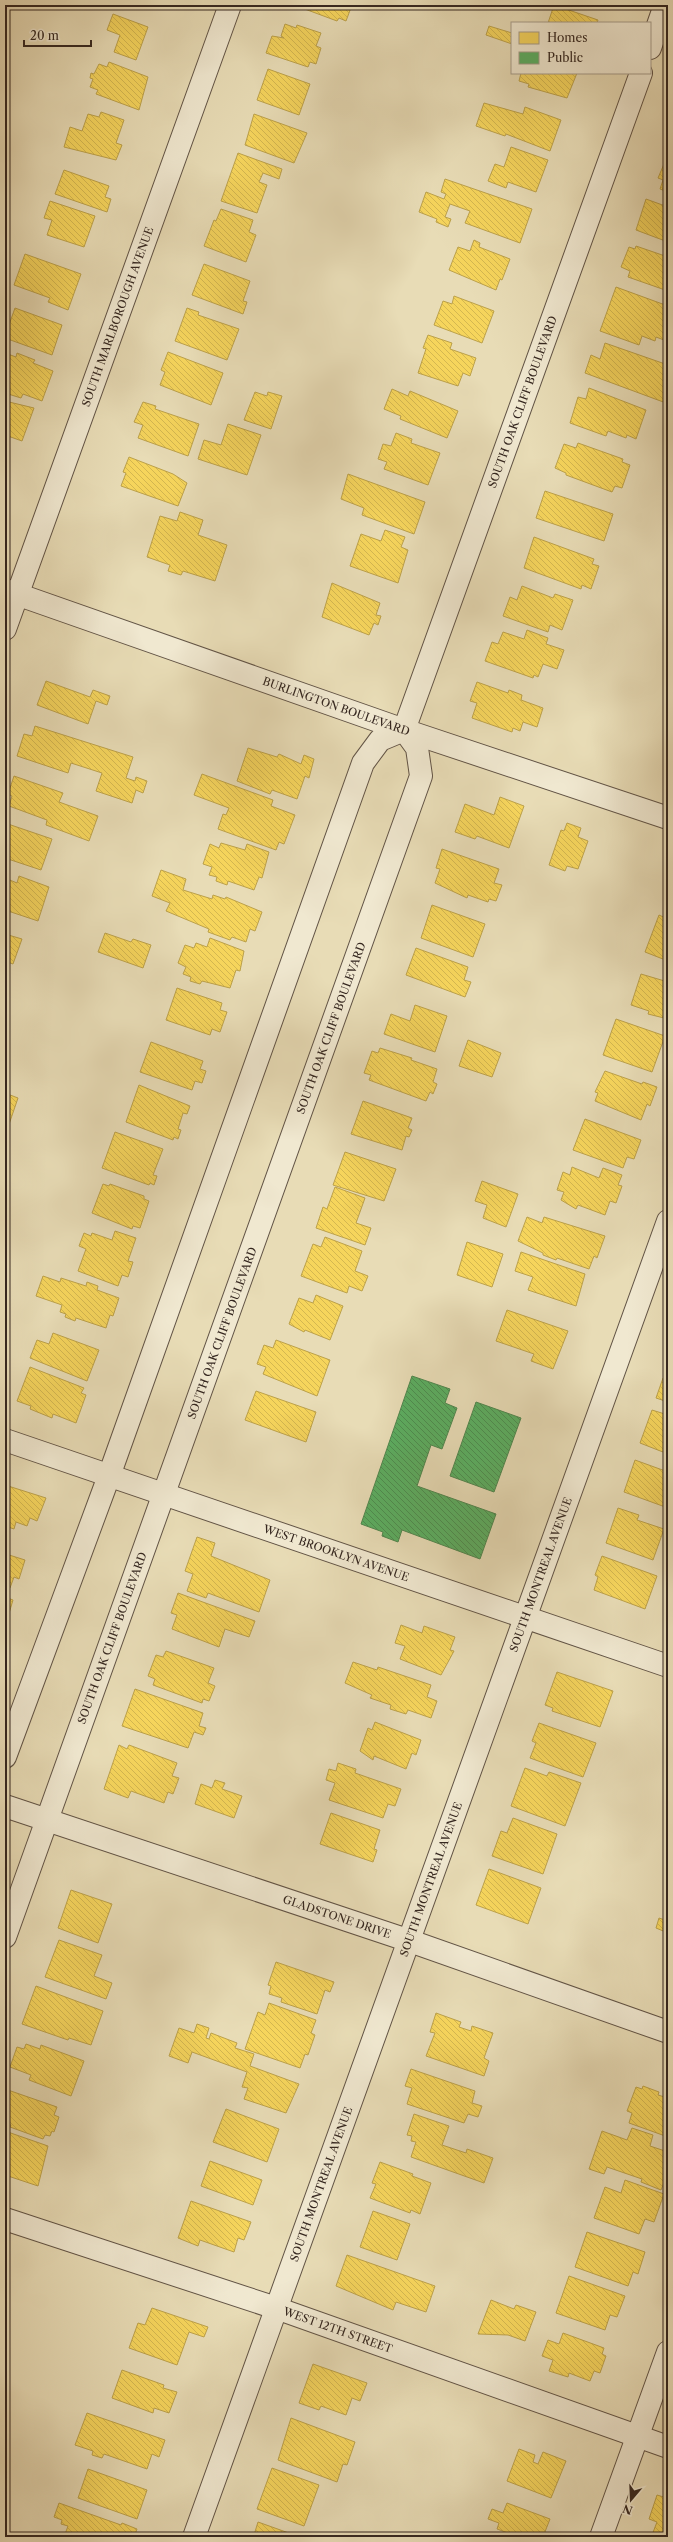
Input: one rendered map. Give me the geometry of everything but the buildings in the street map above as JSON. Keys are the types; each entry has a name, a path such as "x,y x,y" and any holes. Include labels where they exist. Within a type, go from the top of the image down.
{"street":[{"name":"SOUTH MARLBOROUGH AVENUE","path":"5,629 11,592 230,5"},
{"path":"651,45 666,5"},
{"name":"SOUTH OAK CLIFF BOULEVARD","path":"5,1937 421,776 417,748 404,730 641,74"},
{"name":"BURLINGTON BOULEVARD","path":"11,592 404,730 668,818"},
{"path":"5,1757 109,1476 363,763 380,740 404,730"},
{"name":"SOUTH MONTREAL AVENUE","path":"194,2537 668,1222"},
{"name":"WEST BROOKLYN AVENUE","path":"5,1440 668,1666"},
{"name":"GLADSTONE DRIVE","path":"5,1806 410,1940 668,2032"},
{"name":"WEST 12TH STREET","path":"5,2219 276,2308 668,2447"},
{"path":"601,2537 668,2352"}]}
